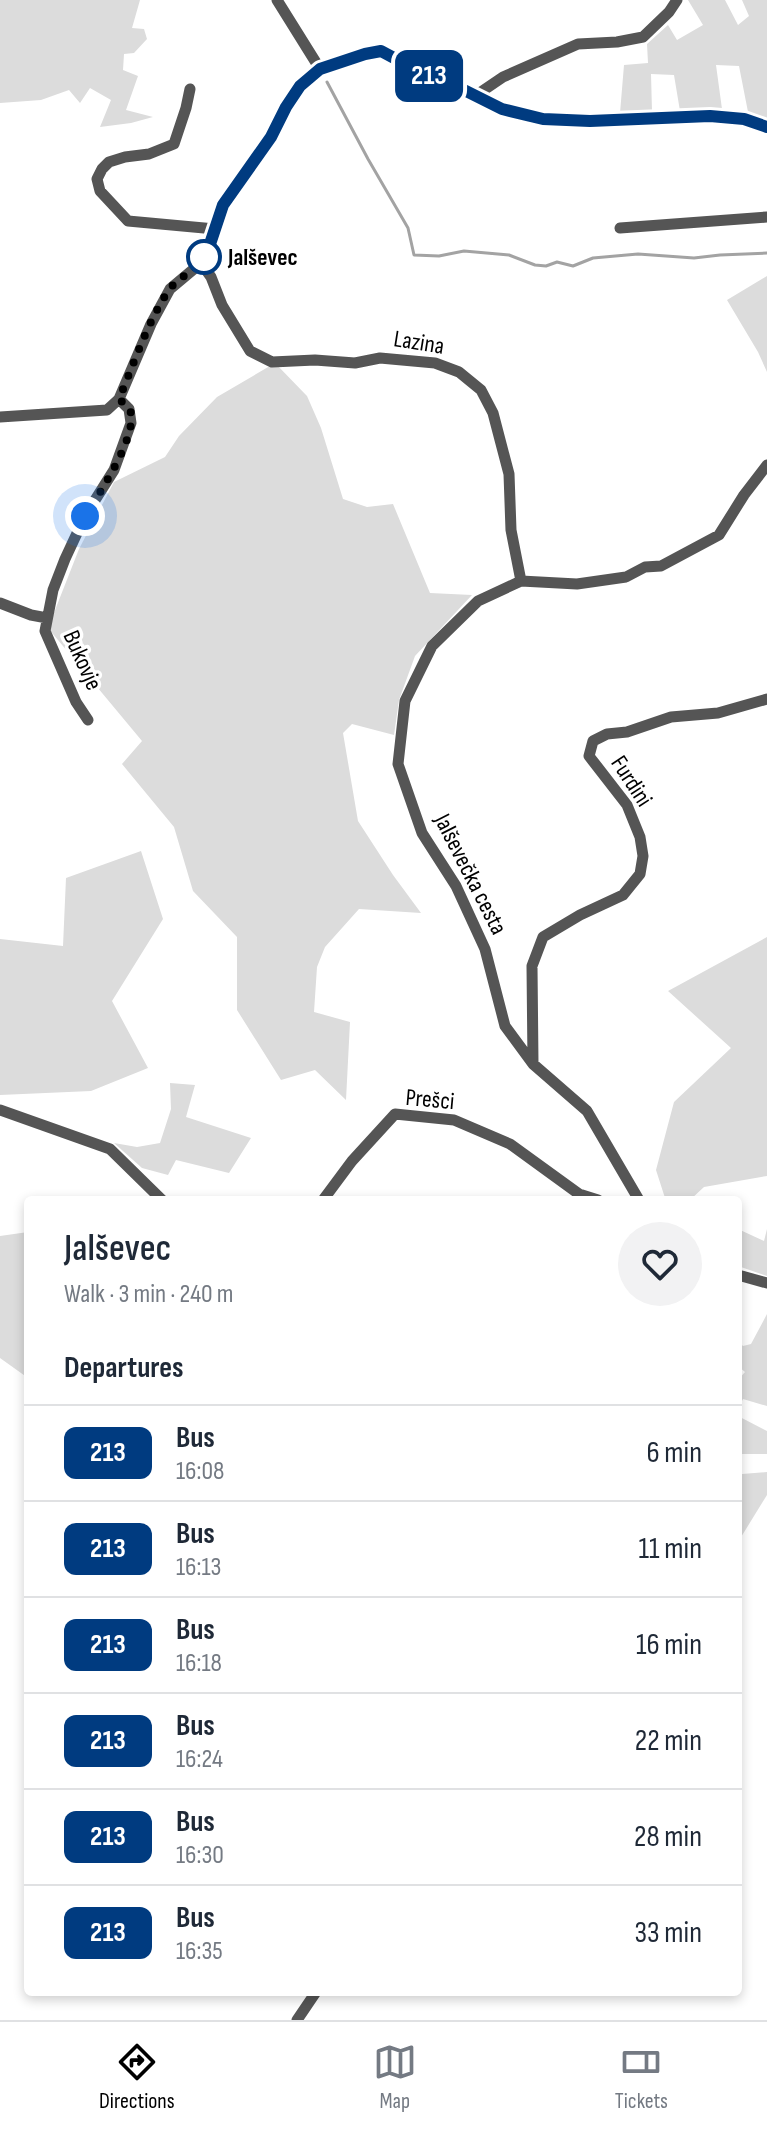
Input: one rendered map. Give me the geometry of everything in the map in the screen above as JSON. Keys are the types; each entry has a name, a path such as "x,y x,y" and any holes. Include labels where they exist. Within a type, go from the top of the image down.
{"street":[{"path":"277,0 320,69"},
{"path":"475,96 503,77 578,44 643,37 677,0"},
{"path":"0,417 107,410 119,399 151,324 170,289 201,263 223,205 271,137 300,86 320,69 381,51 437,81 460,88 502,109 543,119 590,121 710,116 744,119 767,127"},
{"path":"190,89 174,144 149,154 109,162 97,179 100,191 128,221 215,229"},
{"path":"620,228 767,217"},
{"name":"Lazina","path":"201,263 250,351 272,362 315,360 355,363 380,358 435,363 459,372 481,390 493,413 509,474 511,530 521,581"},
{"name":"Bukovje","path":"88,720 76,702 45,631 53,590 65,559 85,516 114,470 131,423 129,409 119,399"},
{"name":"Jalševečka cesta","path":"637,1196 587,1111 533,1064 505,1026 485,949 456,886 422,833 398,764 405,701 432,646 478,601 521,581 577,584 626,577 645,567 661,566 719,535 767,465"},
{"path":"0,603 47,618"},
{"name":"Furdini","path":"533,1064 532,966 543,937 623,895 640,874 643,856 640,837 627,805 589,756 593,741 607,734 627,732 671,717 718,713 767,699"},
{"path":"0,1110 110,1149 158,1196"},
{"name":"Prešci","path":"326,1196 352,1161 395,1114 454,1120 510,1144 585,1196"},
{"path":"742,1276 767,1283"},
{"path":"297,2020 313,1996"}],"shaded area":[{"path":"0,0 140,0 132,28 144,29 147,39 134,53 124,54 123,70 138,76 126,110 153,117 100,127 111,100 90,88 80,103 69,90 41,100 0,103"},
{"path":"688,0 725,0 738,25 749,16 742,0 767,0 767,119 748,112 739,66 716,65 722,109 680,111 674,75 651,74 652,111 620,113 624,65 648,63 647,44 668,25 677,40 703,25"},
{"path":"767,276 767,372 727,300"},
{"path":"275,363 307,396 321,428 343,499 367,507 393,504 430,593 472,595 415,656 399,700 394,735 352,724 343,733 358,821 421,913 359,909 325,947 317,967 314,1012 350,1022 346,1100 315,1070 281,1080 237,1010 237,937 193,891 174,827 122,764 142,741 48,628 79,549 114,482 165,457 179,436 217,397"},
{"path":"141,851 163,919 112,1001 148,1068 91,1091 0,1095 0,939 63,946 66,878"},
{"path":"767,937 767,1176 704,1187 694,1196 664,1196 656,1170 674,1102 731,1048 668,991"},
{"path":"170,1083 195,1085 186,1117 251,1138 229,1173 176,1160 168,1175 142,1168 114,1143 137,1147 160,1143 171,1109"},
{"path":"767,1229 767,1276 742,1267 742,1231 764,1241"},
{"path":"24,1233 24,1375 0,1358 0,1236"},
{"path":"767,1314 767,1406 742,1401 742,1375 745,1372 742,1369 742,1345 751,1344"},
{"path":"742,1418 767,1431 767,1454 742,1454"},
{"path":"767,1472 767,1495 742,1536 742,1474"}],"waterway":[{"name":"Jalševec","path":"327,82 408,228 414,255 439,256 464,251 509,255 535,265 546,266 557,262 573,266 593,258 638,254 694,258 767,253"}],"bus line":[{"name":"213","path":"201,263 223,205 259,156 300,86 320,69 365,54 381,51 437,81 460,88 502,109 543,119 590,121 710,116 744,119 767,127"}],"place":[{"name":"Jalševec","path":"204,257"}],"route":[{"path":"85,516 114,470 131,423 129,409 119,399 151,324 170,289 204,257"}]}
